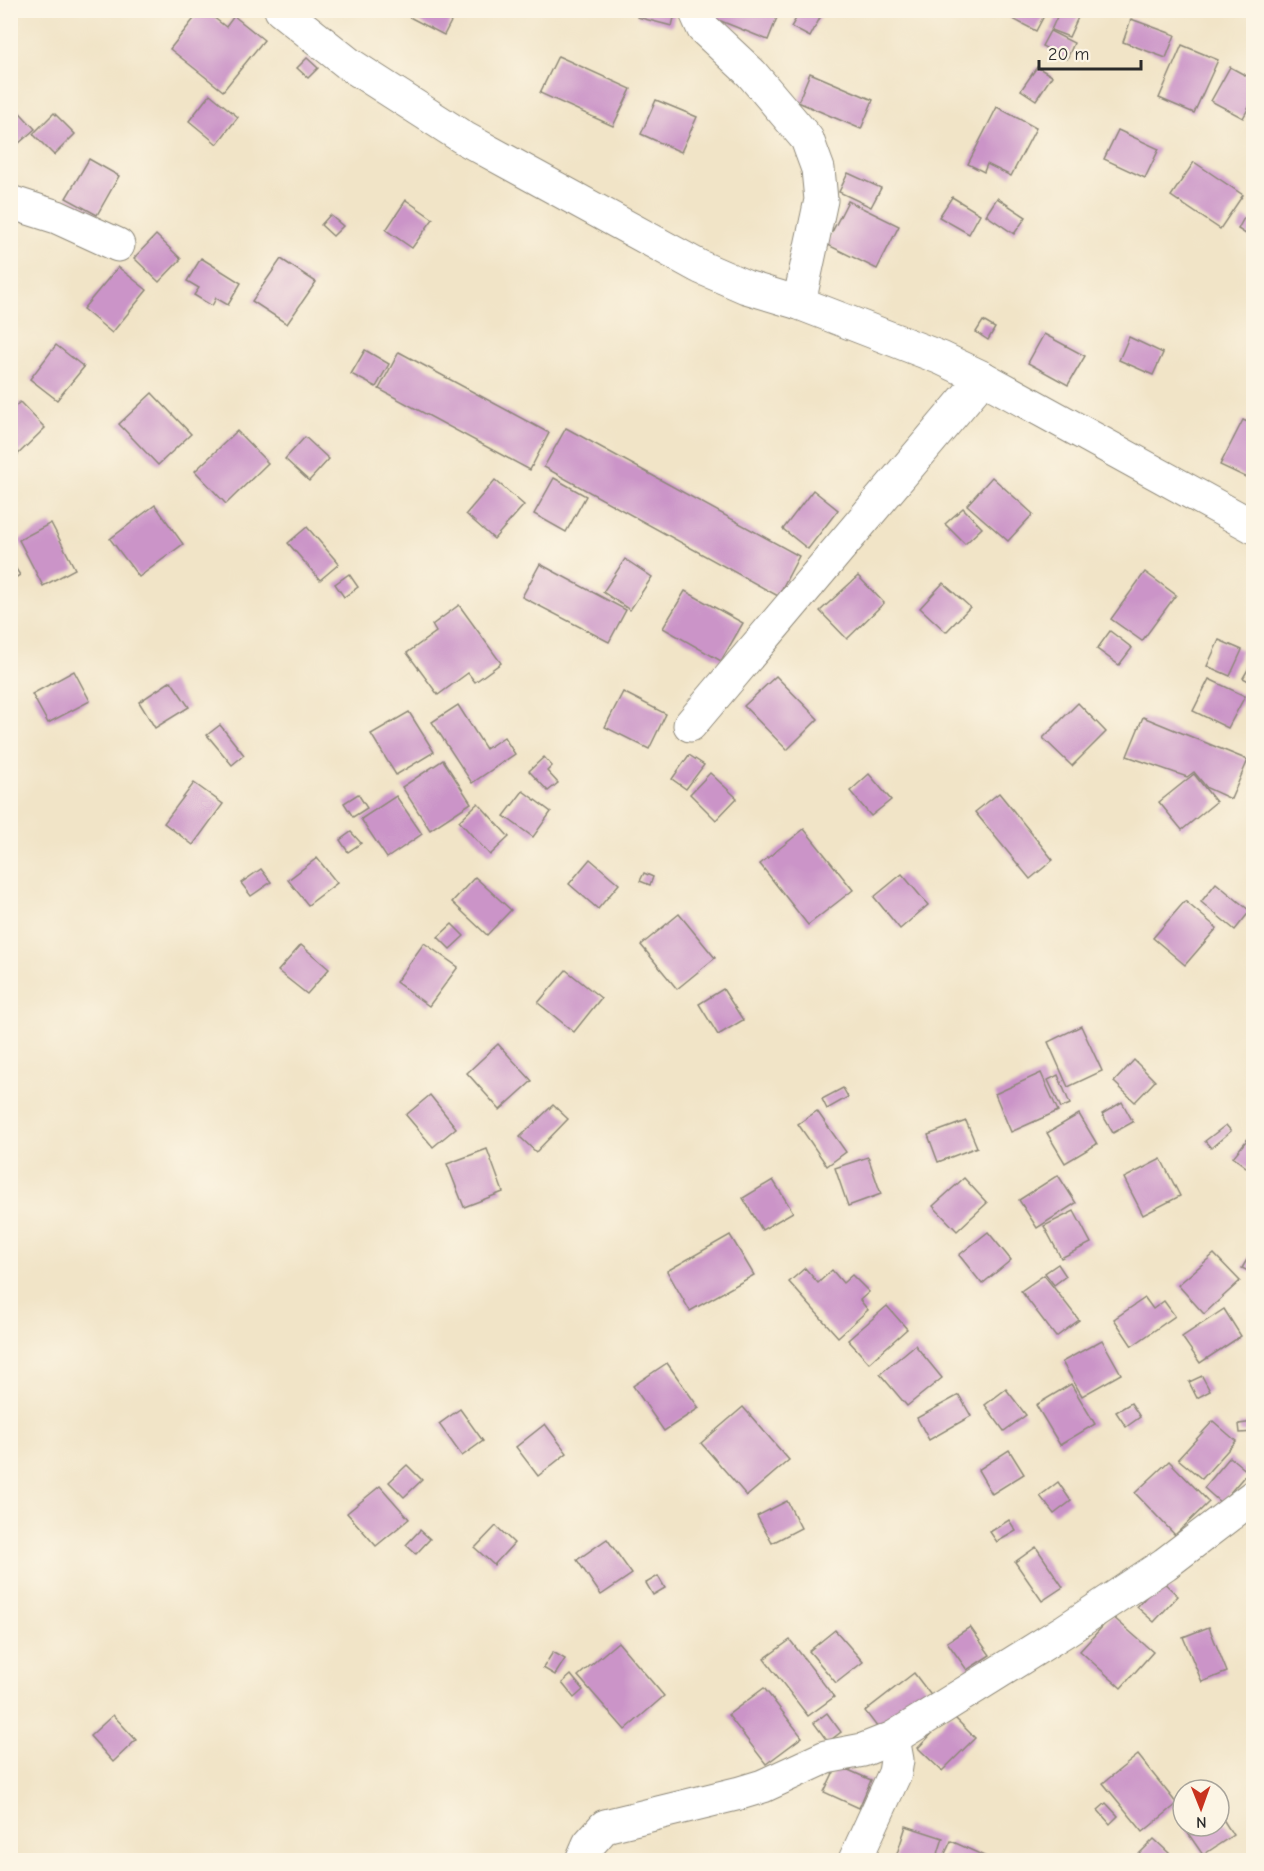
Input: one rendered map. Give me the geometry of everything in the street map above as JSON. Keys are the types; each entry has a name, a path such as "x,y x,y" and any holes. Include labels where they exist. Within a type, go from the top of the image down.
{"street":[{"path":"281,10 349,64 464,138 700,267 746,287 799,303 941,358 983,378 1254,527"},
{"path":"695,10 703,28 751,73 807,140 818,169 821,200 799,303"},
{"path":"10,202 57,217 118,245"},
{"path":"690,725 983,378"},
{"path":"582,1860 589,1844 605,1826 763,1786 826,1757 863,1750 893,1738 1066,1630 1165,1564 1254,1496"},
{"path":"855,1860 895,1773 897,1760 893,1738"}],"building":[{"path":"201,10 226,27 234,16 264,40 223,91 170,49"},
{"path":"396,10 457,10 444,35"},
{"path":"639,10 676,10 672,26 637,17"},
{"path":"708,10 780,10 768,40 706,15"},
{"path":"801,10 824,10 810,37 791,27"},
{"path":"996,10 1047,10 1036,31"},
{"path":"1060,10 1074,10 1080,13 1069,37 1051,30"},
{"path":"1131,19 1175,35 1166,58 1123,42"},
{"path":"1050,31 1074,43 1067,59 1042,46"},
{"path":"1182,45 1218,60 1194,113 1159,98"},
{"path":"558,56 631,89 613,126 540,93"},
{"path":"307,58 318,68 308,78 297,68"},
{"path":"1037,67 1052,76 1036,100 1021,90"},
{"path":"1230,67 1254,80 1254,98 1243,118 1211,101"},
{"path":"810,73 873,100 861,129 798,102"},
{"path":"210,94 238,117 217,144 189,121"},
{"path":"656,100 697,117 681,152 641,134"},
{"path":"10,102 35,129 18,144 10,136"},
{"path":"997,107 1036,128 1011,176 987,164 984,172 968,164"},
{"path":"54,113 75,134 54,155 33,134"},
{"path":"1118,130 1159,149 1145,178 1104,159"},
{"path":"89,159 119,176 97,215 66,198"},
{"path":"1194,162 1243,195 1220,229 1171,196"},
{"path":"848,173 881,188 871,207 839,192"},
{"path":"952,197 980,214 969,234 939,217"},
{"path":"997,198 1026,217 1014,234 986,215"},
{"path":"406,200 433,219 412,248 386,230"},
{"path":"848,201 899,226 877,269 826,244"},
{"path":"330,215 343,226 333,236 321,225"},
{"path":"1244,218 1254,223 1252,238 1238,229"},
{"path":"156,235 181,259 159,282 134,258"},
{"path":"201,258 241,283 228,305 216,298 212,306 194,295 199,288 187,281"},
{"path":"281,259 316,282 287,324 252,301"},
{"path":"118,267 147,290 112,333 83,309"},
{"path":"983,321 995,328 988,340 976,332"},
{"path":"1044,334 1085,356 1068,385 1028,363"},
{"path":"1129,337 1163,353 1153,375 1119,360"},
{"path":"56,345 84,367 57,400 30,379"},
{"path":"365,350 389,364 376,387 351,374"},
{"path":"399,352 549,433 530,470 379,389"},
{"path":"152,393 191,434 158,465 119,424"},
{"path":"20,402 45,428 10,462 10,411"},
{"path":"1243,420 1254,425 1254,481 1220,465"},
{"path":"566,428 799,556 778,596 544,467"},
{"path":"237,431 268,463 226,504 195,471"},
{"path":"305,437 329,459 309,481 285,459"},
{"path":"992,477 1033,514 1008,541 967,505"},
{"path":"554,478 586,496 566,532 534,514"},
{"path":"495,480 524,505 494,539 466,514"},
{"path":"813,490 838,510 808,549 783,529"},
{"path":"155,505 183,544 139,577 110,539"},
{"path":"963,508 982,528 965,544 945,524"},
{"path":"51,523 75,569 43,586 19,540"},
{"path":"307,527 339,564 320,580 288,543"},
{"path":"625,559 652,577 630,610 603,592"},
{"path":"10,560 20,575 10,581"},
{"path":"540,564 626,610 609,642 522,597"},
{"path":"1145,572 1176,595 1142,641 1111,619"},
{"path":"349,574 358,587 344,597 335,584"},
{"path":"858,576 884,603 847,639 820,611"},
{"path":"943,583 970,607 946,632 920,608"},
{"path":"685,591 743,623 721,661 663,628"},
{"path":"459,605 501,663 475,682 468,673 438,695 407,653 436,632 432,625"},
{"path":"1110,631 1132,648 1119,665 1097,649"},
{"path":"1219,640 1242,650 1230,676 1207,666"},
{"path":"1254,659 1254,684 1243,678"},
{"path":"74,671 90,701 48,723 32,694"},
{"path":"776,676 818,719 787,750 744,706"},
{"path":"1209,679 1245,696 1228,728 1193,711"},
{"path":"171,681 189,707 155,728 139,702"},
{"path":"623,692 666,714 649,749 605,727"},
{"path":"1078,703 1106,732 1072,766 1043,738"},
{"path":"458,705 486,749 504,737 515,754 472,783 432,722"},
{"path":"409,712 434,752 396,775 371,734"},
{"path":"1143,717 1248,760 1231,799 1207,788 1194,772 1187,777 1127,756"},
{"path":"220,725 244,755 232,765 207,735"},
{"path":"689,755 704,765 686,789 672,779"},
{"path":"544,757 552,766 547,771 558,783 548,791 529,771"},
{"path":"443,760 471,803 430,830 402,787"},
{"path":"710,773 737,798 716,820 690,794"},
{"path":"869,774 891,800 871,816 850,791"},
{"path":"1194,774 1216,802 1182,830 1159,802"},
{"path":"194,783 223,804 193,845 164,823"},
{"path":"523,791 551,812 533,837 504,816"},
{"path":"999,793 1053,860 1030,879 975,812"},
{"path":"358,794 367,808 353,817 344,803"},
{"path":"396,796 422,834 387,858 361,819"},
{"path":"478,803 509,837 490,855 459,821"},
{"path":"804,829 853,890 808,925 760,864"},
{"path":"351,832 361,843 348,852 340,840"},
{"path":"317,858 337,883 308,905 288,880"},
{"path":"590,859 619,884 598,909 569,884"},
{"path":"261,869 271,882 251,896 241,883"},
{"path":"644,873 653,877 650,885 640,881"},
{"path":"902,874 928,905 900,929 874,897"},
{"path":"475,877 511,910 487,935 452,902"},
{"path":"1216,883 1250,911 1235,930 1201,902"},
{"path":"1185,901 1217,928 1185,965 1153,938"},
{"path":"679,914 715,958 677,989 641,945"},
{"path":"452,924 464,936 450,949 438,937"},
{"path":"424,943 458,967 429,1006 396,982"},
{"path":"301,945 329,969 307,994 278,971"},
{"path":"566,970 601,998 574,1032 538,1003"},
{"path":"723,989 743,1020 718,1035 699,1004"},
{"path":"1081,1026 1102,1071 1068,1087 1048,1042"},
{"path":"498,1044 532,1081 500,1110 467,1073"},
{"path":"1134,1060 1155,1081 1135,1102 1114,1082"},
{"path":"1041,1073 1058,1111 1011,1132 995,1094"},
{"path":"1058,1075 1070,1104 1061,1108 1048,1080"},
{"path":"843,1088 848,1097 827,1109 822,1099"},
{"path":"430,1095 456,1128 433,1147 406,1115"},
{"path":"1122,1102 1133,1122 1113,1133 1102,1114"},
{"path":"553,1105 568,1119 536,1152 520,1137"},
{"path":"817,1111 846,1152 827,1166 798,1124"},
{"path":"1079,1114 1097,1144 1065,1163 1047,1133"},
{"path":"966,1121 977,1147 938,1162 928,1135"},
{"path":"1226,1125 1231,1131 1211,1148 1205,1141"},
{"path":"1254,1131 1254,1173 1233,1157"},
{"path":"487,1149 503,1192 464,1207 447,1164"},
{"path":"868,1157 881,1194 848,1206 835,1168"},
{"path":"1161,1159 1180,1196 1143,1215 1124,1178"},
{"path":"1058,1175 1076,1203 1037,1228 1019,1200"},
{"path":"964,1178 987,1203 957,1231 933,1206"},
{"path":"773,1180 793,1212 762,1230 743,1198"},
{"path":"1074,1211 1091,1243 1061,1258 1044,1226"},
{"path":"988,1232 1011,1260 982,1284 959,1255"},
{"path":"730,1235 754,1275 690,1311 667,1271"},
{"path":"1254,1248 1254,1274 1242,1268"},
{"path":"1214,1254 1240,1281 1204,1314 1178,1285"},
{"path":"1058,1264 1066,1276 1054,1285 1045,1273"},
{"path":"805,1268 818,1283 832,1270 843,1283 852,1275 869,1292 860,1300 868,1310 838,1337 789,1282"},
{"path":"1044,1275 1079,1320 1056,1337 1021,1291"},
{"path":"1145,1298 1153,1309 1164,1301 1175,1316 1132,1346 1114,1319"},
{"path":"887,1306 907,1329 869,1363 848,1340"},
{"path":"1224,1309 1241,1336 1200,1363 1182,1337"},
{"path":"1102,1340 1121,1374 1082,1396 1062,1362"},
{"path":"915,1345 942,1378 907,1406 880,1374"},
{"path":"667,1363 699,1408 664,1431 633,1386"},
{"path":"1202,1376 1210,1391 1197,1398 1189,1382"},
{"path":"1071,1384 1095,1424 1060,1445 1036,1405"},
{"path":"1006,1389 1026,1415 1004,1431 985,1405"},
{"path":"959,1395 971,1416 929,1440 917,1418"},
{"path":"1131,1403 1140,1417 1126,1427 1116,1412"},
{"path":"743,1407 789,1460 747,1496 701,1443"},
{"path":"460,1409 483,1441 462,1456 439,1424"},
{"path":"1213,1421 1236,1441 1202,1479 1178,1459"},
{"path":"1254,1422 1254,1432 1240,1433 1239,1424"},
{"path":"545,1424 567,1453 538,1476 516,1447"},
{"path":"1009,1450 1024,1474 992,1494 978,1470"},
{"path":"1230,1457 1248,1472 1221,1503 1204,1488"},
{"path":"1169,1461 1209,1502 1175,1535 1135,1493"},
{"path":"407,1465 422,1480 404,1497 389,1482"},
{"path":"1058,1482 1071,1501 1054,1514 1040,1496"},
{"path":"380,1486 409,1519 376,1546 347,1513"},
{"path":"787,1501 801,1528 772,1543 757,1516"},
{"path":"1009,1520 1016,1531 997,1542 990,1532"},
{"path":"496,1526 514,1543 494,1565 475,1548"},
{"path":"420,1530 430,1539 416,1554 406,1545"},
{"path":"607,1539 632,1574 601,1595 577,1560"},
{"path":"1036,1547 1063,1587 1042,1601 1015,1562"},
{"path":"658,1576 665,1588 653,1595 646,1583"},
{"path":"1161,1580 1178,1596 1154,1622 1137,1607"},
{"path":"1112,1616 1153,1652 1121,1688 1080,1651"},
{"path":"970,1627 990,1655 967,1670 947,1642"},
{"path":"1209,1627 1227,1672 1202,1682 1183,1637"},
{"path":"835,1630 863,1662 836,1683 809,1651"},
{"path":"790,1640 834,1697 808,1716 764,1659"},
{"path":"618,1642 664,1696 625,1730 578,1676"},
{"path":"553,1652 565,1659 555,1675 543,1668"},
{"path":"914,1673 933,1698 884,1736 865,1711"},
{"path":"571,1675 583,1690 574,1698 562,1683"},
{"path":"764,1688 802,1737 766,1764 728,1715"},
{"path":"827,1713 841,1732 828,1742 814,1723"},
{"path":"951,1714 975,1738 942,1771 918,1748"},
{"path":"113,1715 136,1740 113,1762 90,1736"},
{"path":"1138,1755 1171,1796 1171,1809 1143,1832 1103,1783"},
{"path":"837,1765 871,1780 859,1808 824,1792"},
{"path":"1106,1803 1118,1816 1110,1824 1098,1810"},
{"path":"906,1826 943,1838 936,1860 895,1860"},
{"path":"1191,1838 1228,1838 1203,1855"},
{"path":"1154,1839 1170,1854 1163,1860 1133,1860"},
{"path":"951,1841 989,1858 988,1860 942,1860"}]}
